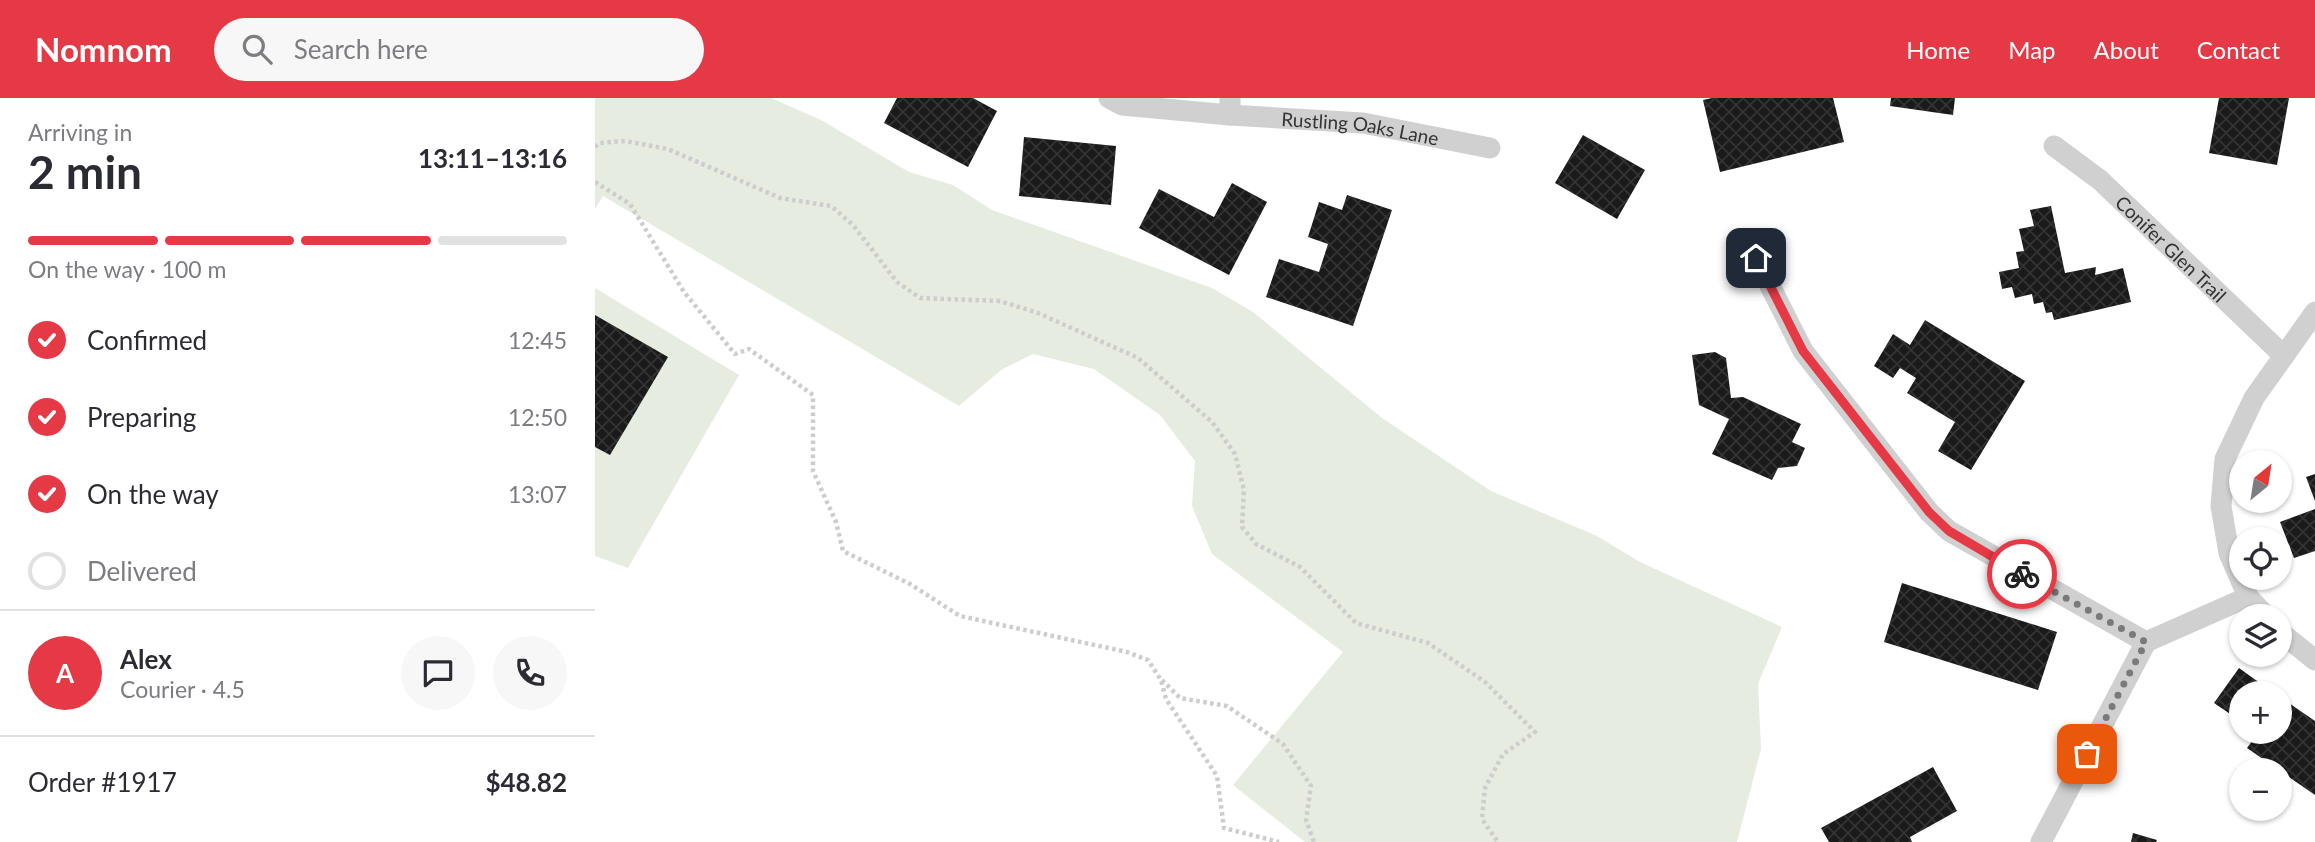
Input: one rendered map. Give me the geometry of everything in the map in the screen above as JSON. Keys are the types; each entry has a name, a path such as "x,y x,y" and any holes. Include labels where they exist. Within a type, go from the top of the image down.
{"street":[{"name":"Rustling Oaks Lane","path":"1109,98 1122,105 1230,107 1363,122 1490,148"},
{"name":"Conifer Glen Trail","path":"2054,146 2100,180 2284,356"},
{"path":"1756,258 1803,351 1929,512 1949,531 2146,642"},
{"path":"2255,604 2248,597 2229,553 2221,506 2225,459 2255,398 2315,312"},
{"path":"2041,842 2146,642 2248,597"},
{"path":"2292,642 2315,660"}],"path":[{"path":"595,147 599,143 625,141 669,149 780,198 831,206 853,225 897,282 920,298 1000,301 1038,313 1138,358 1212,422 1235,454 1244,490 1242,527 1256,544 1300,567 1356,623 1428,643 1485,682 1535,732 1503,754 1485,788 1482,819 1498,842"},
{"path":"595,182 630,204 684,292 735,354 749,349 813,394 813,471 836,522 843,551 909,584 960,617 1127,652 1147,660 1161,680 1180,698 1227,706 1283,744 1311,786 1306,820 1314,842"},
{"path":"1161,680 1166,699 1217,776 1224,828 1279,842"}],"shaded area":[{"path":"595,98 771,98 821,120 909,172 953,185 992,210 1212,288 1253,312 1382,418 1491,491 1597,536 1640,562 1782,627 1758,684 1761,749 1737,842 1305,842 1233,785 1343,652 1212,554 1192,506 1195,461 1160,415 1094,369 1033,354 1001,370 959,406 603,196 595,209"},
{"path":"595,288 739,375 628,568 595,556"}],"building":[{"path":"897,98 973,98 997,111 968,167 884,123"},
{"path":"1833,98 1844,142 1720,172 1703,100"},
{"path":"1891,98 1955,98 1953,115 1890,106"},
{"path":"2219,98 2289,98 2277,165 2209,153"},
{"path":"1583,135 1645,170 1617,219 1555,183"},
{"path":"1024,137 1116,146 1111,205 1019,196"},
{"path":"1232,183 1267,202 1229,275 1139,228 1159,189 1214,217"},
{"path":"1347,195 1392,210 1353,326 1266,297 1279,259 1319,272 1328,244 1308,237 1319,202 1342,210"},
{"path":"2051,206 2065,273 2096,267 2095,275 2123,268 2131,302 2054,320 2052,312 2046,313 2043,302 2034,304 2032,294 2015,298 2012,287 2002,289 1999,272 2019,268 2016,252 2024,251 2019,229 2034,226 2030,210"},
{"path":"595,315 668,357 610,455 595,447"},
{"path":"1925,320 2025,381 1971,470 1938,451 1955,422 1907,393 1916,378 1900,368 1893,378 1874,366 1893,334 1910,345"},
{"path":"1715,352 1726,358 1731,398 1743,397 1801,424 1792,442 1805,448 1797,466 1778,468 1772,480 1712,454 1729,419 1699,405 1692,355"},
{"path":"2315,474 2315,501 2306,477"},
{"path":"2315,509 2315,551 2294,558 2292,527 2282,527 2280,522"},
{"path":"1902,583 2057,632 2038,690 1884,642"},
{"path":"2239,668 2257,681 2230,681"},
{"path":"2229,682 2229,713 2214,703"},
{"path":"2292,705 2315,721 2315,795 2292,779 2292,758 2261,758 2247,748 2250,744 2292,744"},
{"path":"1933,767 1957,811 1910,837 1912,842 1829,842 1821,828"},
{"path":"2133,833 2157,840 2131,842"}],"way so far":[{"path":"2022,574 2146,642 2087,754"}],"route":[{"path":"1756,258 1803,351 1929,512 1949,531 2022,574"}]}
